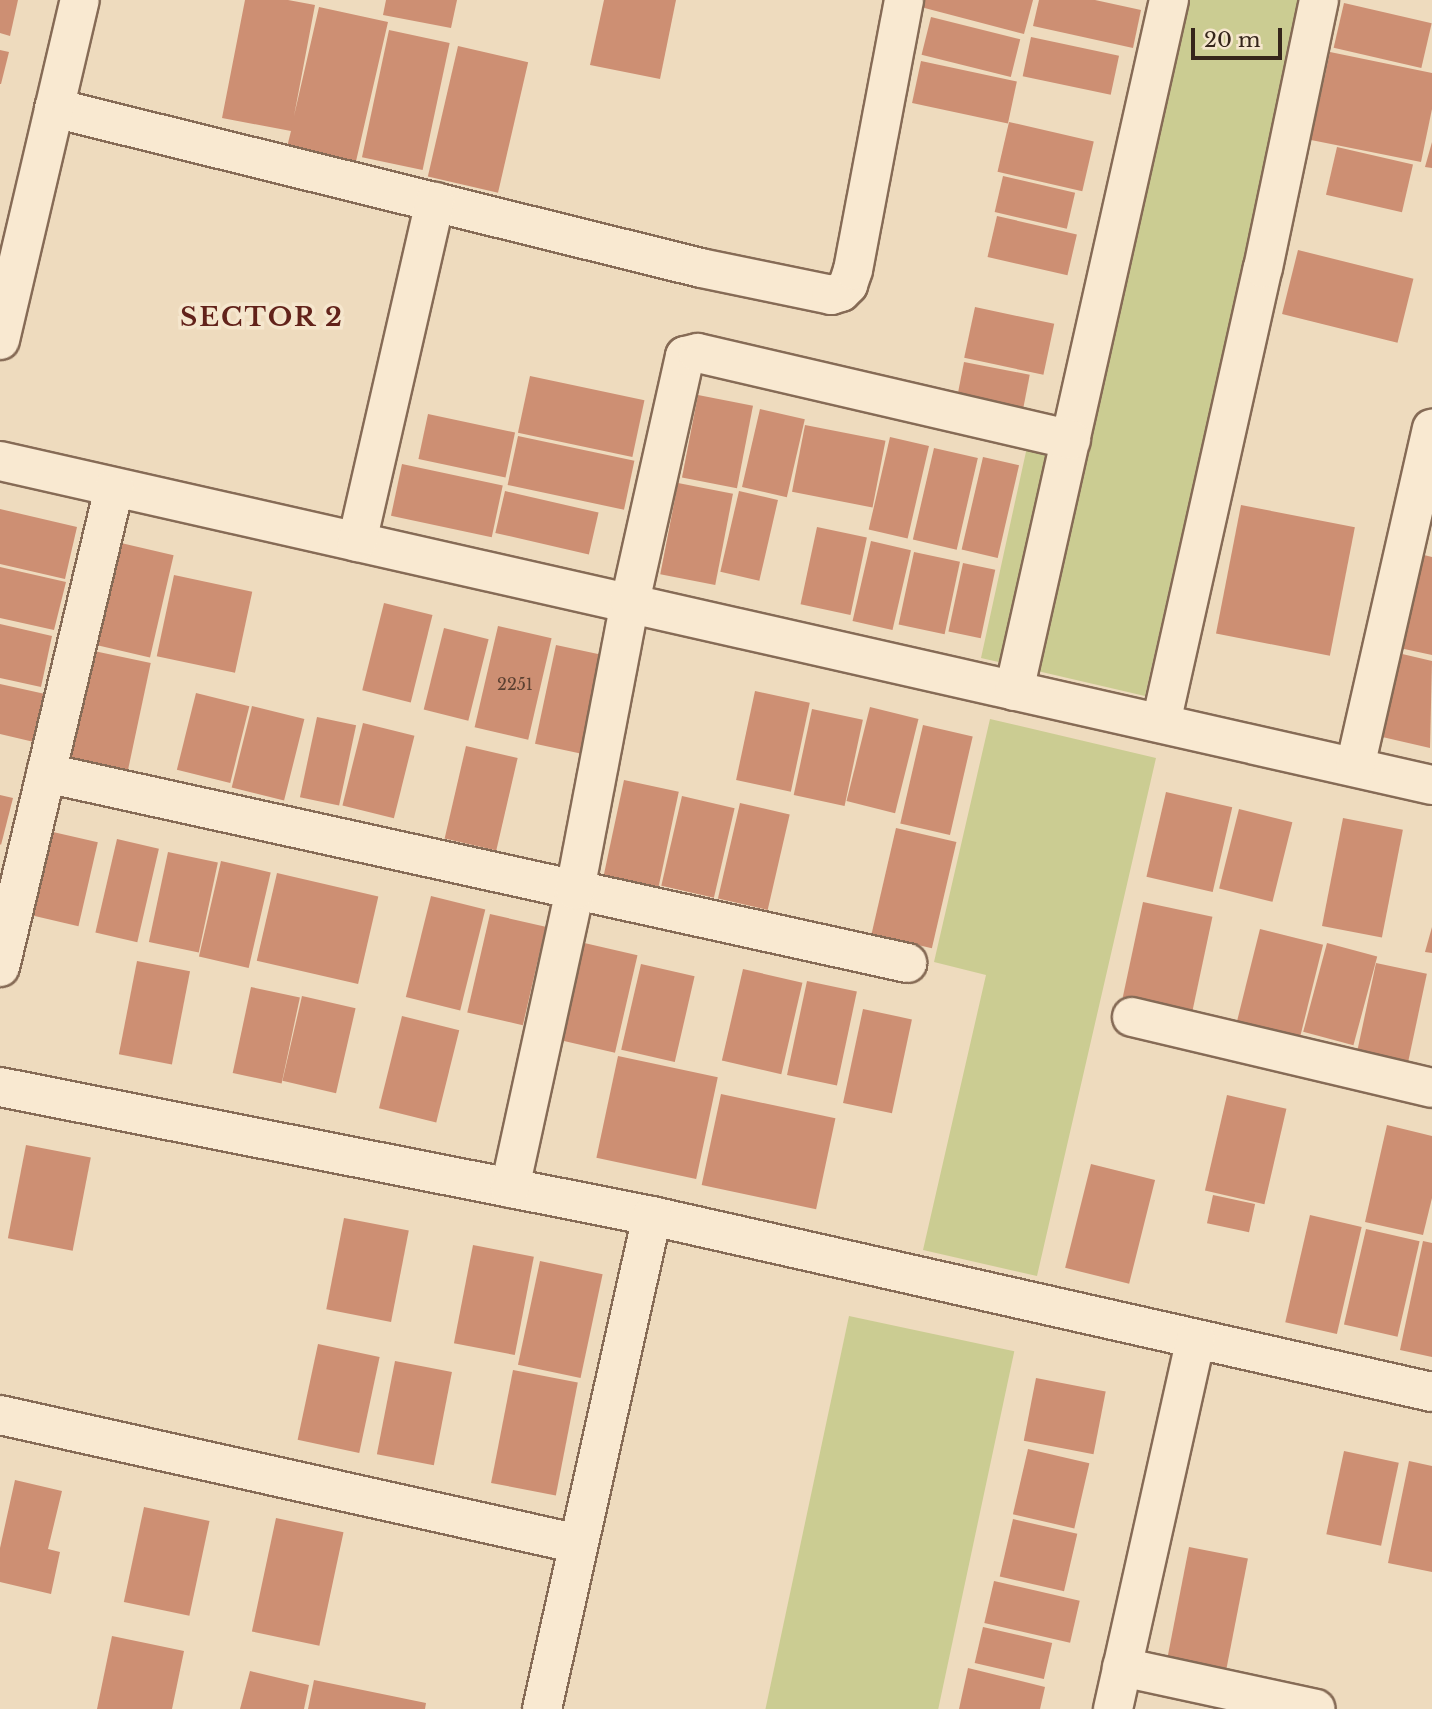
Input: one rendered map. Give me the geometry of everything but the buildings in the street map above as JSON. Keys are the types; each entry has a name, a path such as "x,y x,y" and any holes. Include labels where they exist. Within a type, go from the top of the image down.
{"street":[{"path":"0,340 80,0"},
{"path":"54,108 701,268 831,295 841,292 853,270 904,0"},
{"path":"1014,691 1169,0"},
{"path":"1161,723 1320,0"},
{"path":"356,542 435,202"},
{"path":"510,1188 575,890 630,602 682,362 691,353 1071,440"},
{"path":"1355,767 1423,512 1432,429"},
{"path":"0,461 1432,785"},
{"path":"0,967 114,487"},
{"path":"46,773 907,963"},
{"path":"1132,1017 1432,1088"},
{"path":"0,1087 652,1216 1432,1392"},
{"path":"542,1709 652,1216"},
{"path":"1113,1709 1196,1339"},
{"path":"0,1415 579,1544"},
{"path":"1122,1667 1316,1709"}],"green space":[{"path":"1184,0 1303,0 1145,696 981,658 1027,447 1083,457"},
{"path":"990,719 1156,758 1037,1276 923,1250 986,975 934,962"},
{"path":"849,1316 1014,1351 938,1709 765,1709"}],"district":[{"name":"SECTOR 2","path":"262,318"}]}
